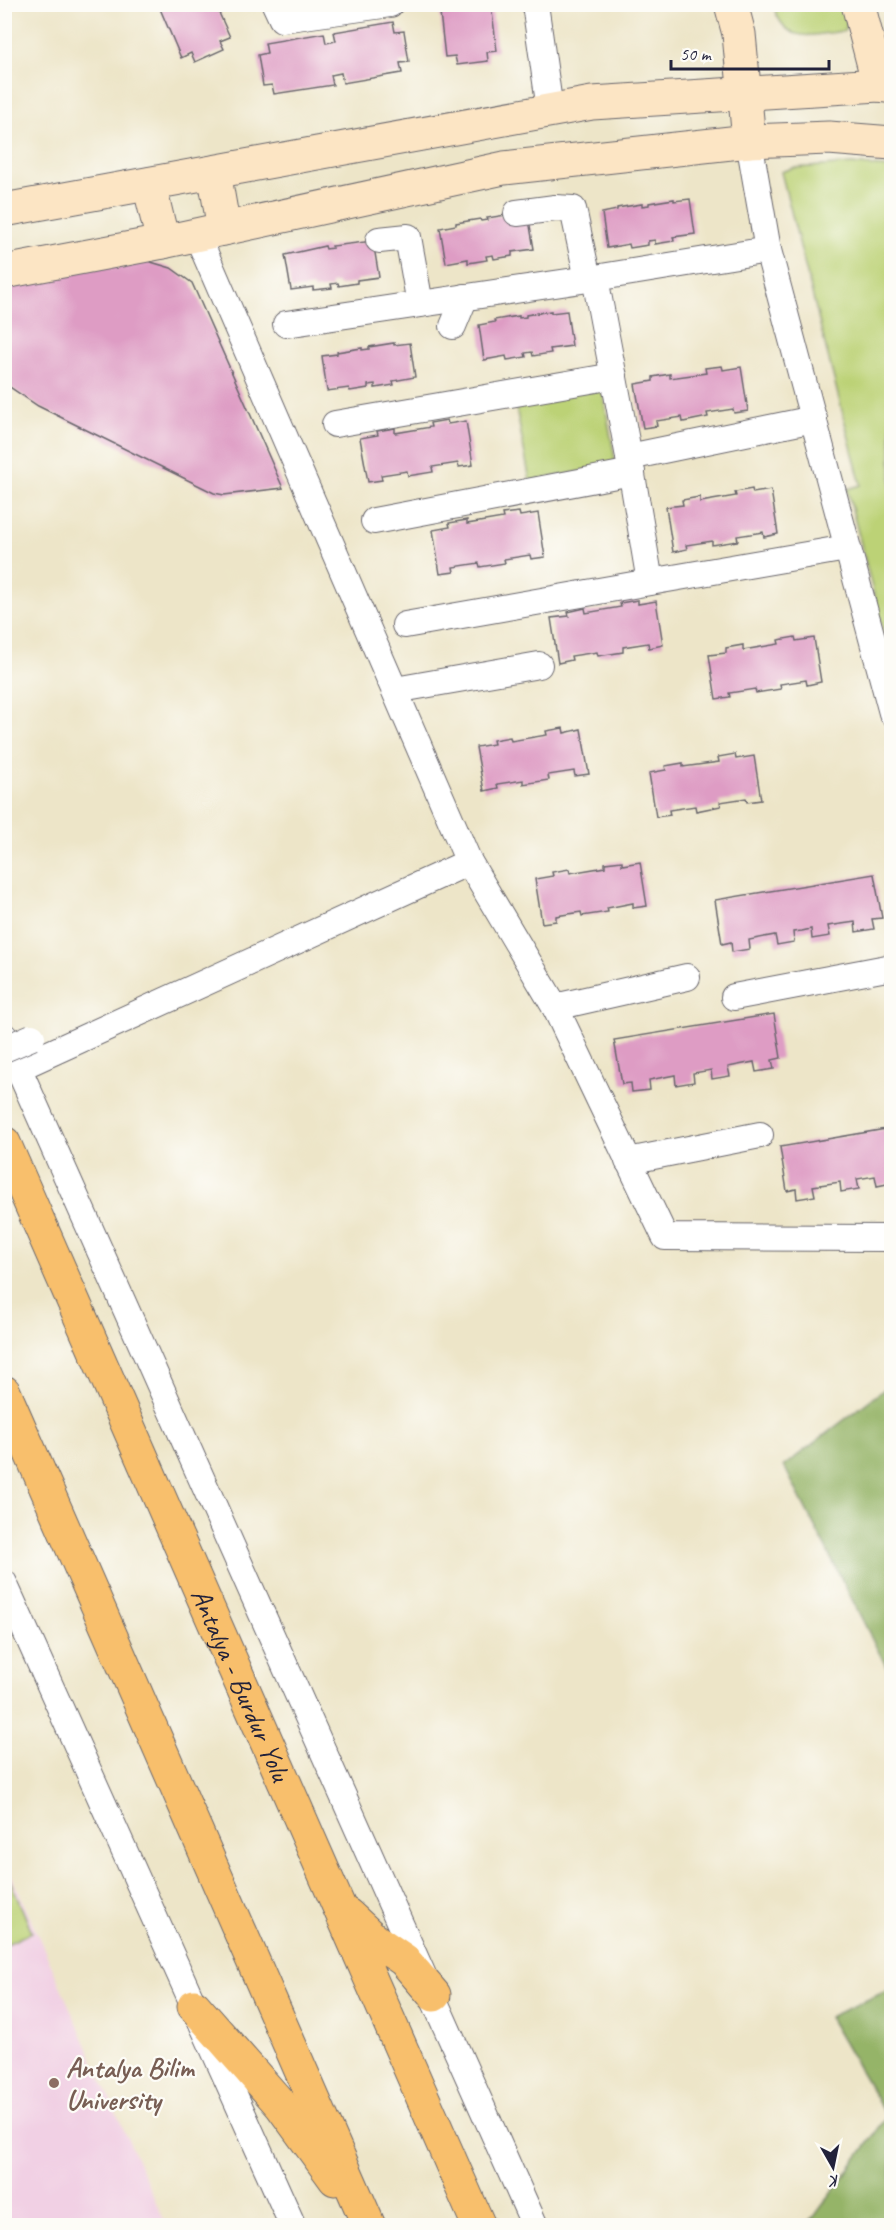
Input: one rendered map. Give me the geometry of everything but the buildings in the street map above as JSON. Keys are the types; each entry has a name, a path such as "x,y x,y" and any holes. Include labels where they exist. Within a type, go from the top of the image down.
{"highway":[{"name":"Antalya - Burdur Yolu","path":"4,1143 480,2226"},
{"path":"4,1392 369,2226"},
{"path":"340,1907 376,1941 404,1960 434,1995"},
{"path":"194,2006 281,2105 369,2226"}],"street":[{"path":"275,4 282,19 390,4"},
{"path":"535,4 550,110"},
{"path":"731,4 739,34 749,141 768,250 891,713"},
{"path":"4,210 592,103 885,86 858,4"},
{"path":"4,272 163,242 504,168 749,141 829,138 891,143"},
{"path":"214,172 211,232 395,690 469,862 555,1007 665,1237 891,1238"},
{"path":"149,184 163,242"},
{"path":"517,213 555,208 573,209 614,376 650,582"},
{"path":"379,240 408,237 420,304"},
{"path":"286,324 768,250"},
{"path":"453,326 465,297"},
{"path":"334,424 614,376"},
{"path":"374,521 630,464 814,419"},
{"path":"405,625 848,548"},
{"path":"395,690 539,665"},
{"path":"11,1059 469,862"},
{"path":"734,997 891,967"},
{"path":"555,1007 687,977"},
{"path":"4,1036 11,1059 434,1995 535,2226"},
{"path":"11,1059 32,1037"},
{"path":"628,1161 760,1134"},
{"path":"4,1582 293,2226"}],"shaded area":[{"name":"Antalya Bilim University","path":"4,1860 40,1940 166,2225 5,2225"}],"green space":[{"path":"773,5 844,5 847,24 844,31 800,35 785,27 778,18"},
{"path":"852,164 891,168 891,662 847,489 861,485 781,172 793,168"},
{"path":"602,387 616,465 530,481 515,402"},
{"path":"891,1384 891,1676 784,1466"},
{"path":"5,1869 32,1932 4,1945"},
{"path":"891,1989 891,2225 808,2225 887,2117 829,2017"}],"place":[{"name":"Antalya Bilim University","path":"54,2083"}]}
